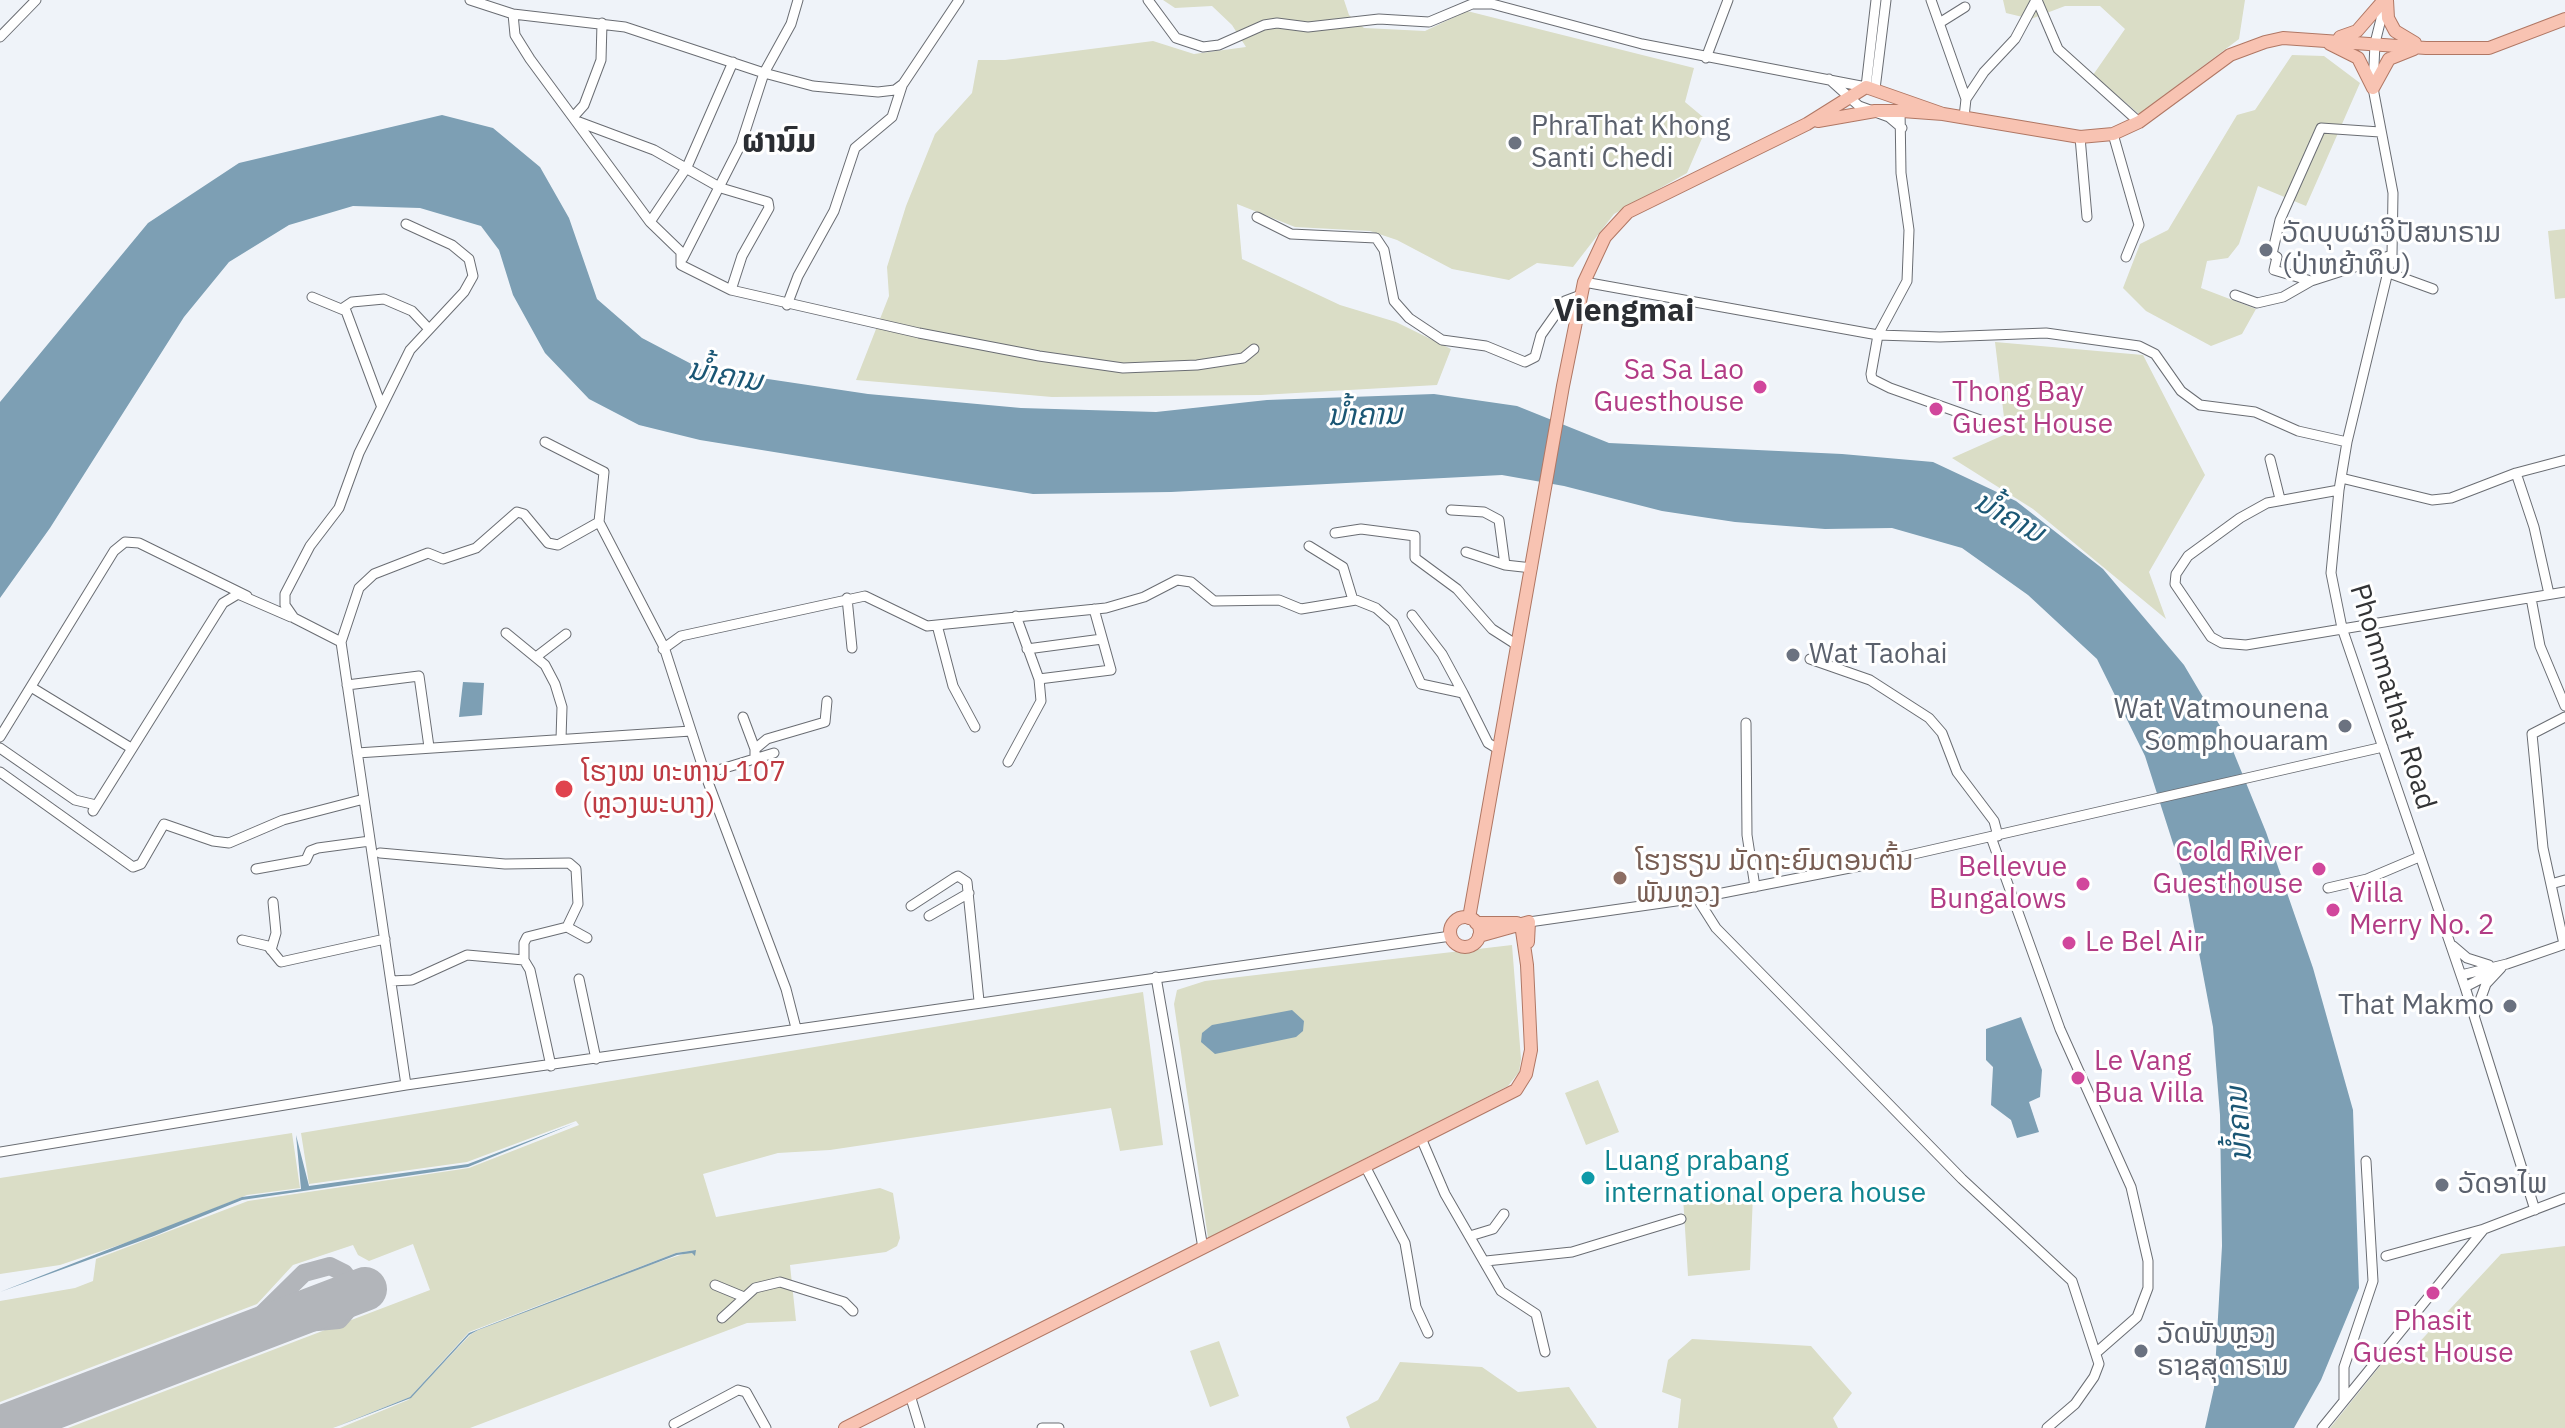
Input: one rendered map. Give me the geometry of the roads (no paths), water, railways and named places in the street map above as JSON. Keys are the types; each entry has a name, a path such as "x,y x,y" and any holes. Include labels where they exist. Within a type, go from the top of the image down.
{"main road":[{"path":"2321,40 2357,31 2385,0"},
{"path":"2385,0 2388,18 2395,31 2426,48"},
{"path":"2373,88 2389,59 2404,50 2499,46 2565,19"},
{"path":"1807,124 1875,111 1902,111 1964,117 2080,137 2113,134 2139,122 2230,55 2283,38 2426,48"},
{"path":"2321,40 2358,58 2373,88"},
{"path":"845,1428 1516,1090 1522,1083 1531,1050 1525,923 1475,925 1456,921 1451,936 1456,943 1467,947 1475,925 1498,749 1563,386 1583,288 1605,237 1628,212 1807,124 1849,98 1874,89 1943,114"}],"street":[{"path":"0,37 36,0"},
{"path":"470,0 513,14 629,28 813,86 889,92 903,84"},
{"path":"798,0 791,24 764,73 741,144 683,258 683,267 731,290 787,305 1039,356 1123,368 1197,365 1243,358 1254,349"},
{"path":"787,305 798,276 834,211 855,148 892,117 903,84 959,0"},
{"path":"1148,0 1176,38 1203,47 1219,45 1277,23 1308,27 1379,19 1429,22 1472,4 1492,4 1706,58 1874,89 1902,111 1901,173 1909,230 1907,281 1878,335 1872,379 1983,421"},
{"path":"1706,58 1728,0"},
{"path":"1874,89 1876,0"},
{"path":"1874,89 1886,0"},
{"path":"1931,0 1966,99 1964,117"},
{"path":"1966,99 1984,72 2015,39 2036,0"},
{"path":"2036,0 2058,49 2139,122"},
{"name":"Phommathat Road","path":"2385,0 2375,43 2373,88 2393,193 2392,255 2347,442 2331,573 2342,628 2465,987 2535,1210"},
{"path":"1941,22 1965,7"},
{"path":"513,14 515,35 577,119 601,159 650,222 683,258"},
{"path":"577,119 601,60 602,23"},
{"path":"650,222 687,167 733,62"},
{"path":"1829,79 1849,98 1894,120 1902,128"},
{"path":"577,119 633,141 687,167 721,188 770,205 742,256 731,290"},
{"path":"2311,281 2274,270 2277,257 2272,254 2280,220 2318,133 2327,126 2380,132"},
{"path":"2113,134 2139,225 2126,257"},
{"path":"2080,137 2087,217"},
{"path":"1257,217 1291,234 1376,238 1384,250 1394,301 1409,318 1442,340 1486,346 1525,362 1535,357 1541,335 1565,301 1583,288 1878,335 1940,337 2046,333 2139,346 2155,354 2181,391 2200,405 2255,412 2298,431 2347,442"},
{"path":"294,618 285,605 285,594 310,546 339,508 381,405 410,350 464,292 473,276 469,259 452,245 406,224"},
{"path":"2235,295 2257,303 2283,297 2311,281 2392,255"},
{"path":"2389,273 2433,289"},
{"path":"312,297 343,308 381,405"},
{"path":"343,308 352,302 384,299 412,311 428,328"},
{"path":"545,442 601,467 604,472 599,522 637,590 663,649 705,774 786,989 796,1028"},
{"path":"2270,459 2280,499"},
{"path":"2341,478 2432,500 2451,498 2516,473 2565,460"},
{"path":"2516,473 2534,527 2549,594"},
{"path":"2339,490 2280,499 2251,511 2197,548 2182,564 2175,584 2211,637 2222,643 2246,645 2565,592"},
{"path":"1451,510 1484,512 1499,520 1505,565"},
{"path":"406,1085 341,642 359,588 374,574 431,553 443,559 476,548 517,512 524,514 548,543 558,545 599,522"},
{"path":"1335,533 1361,529 1415,536 1415,558 1457,589 1492,629 1517,645"},
{"path":"0,737 114,551 125,542 139,543 341,642"},
{"path":"1309,546 1343,567 1353,600"},
{"path":"1466,552 1505,565 1532,568"},
{"path":"663,649 681,636 865,596 927,626 1094,609 1144,597 1177,580 1191,582 1214,601 1279,600 1301,609 1353,600 1376,608 1393,623 1421,684 1463,693"},
{"path":"0,748 75,800 94,808 223,603 238,594 247,596"},
{"path":"847,598 852,648"},
{"path":"2531,598 2540,646 2565,706"},
{"path":"1039,679 1111,670 1094,609"},
{"path":"1412,615 1442,654 1488,743 1498,749"},
{"path":"1008,762 1041,701 1039,679 1016,616"},
{"path":"937,625 953,686 975,727"},
{"path":"506,633 536,657 550,675 562,707 561,739"},
{"path":"536,657 566,634"},
{"path":"1027,649 1102,639"},
{"path":"1810,659 1870,680 1929,718 1942,733 1957,772 1994,821 1994,836 2060,1029 2131,1187 2148,1261 2148,1288 2137,1317 2097,1352"},
{"path":"347,685 419,676 429,747"},
{"path":"31,687 131,748"},
{"path":"755,754 775,735 825,722 827,701"},
{"path":"743,717 755,754"},
{"path":"2461,975 2502,966 2564,944 2543,848 2532,734 2565,717"},
{"path":"1746,723 1747,835 1755,887"},
{"path":"357,753 691,731"},
{"path":"1525,923 1755,887 2141,805 2383,747"},
{"path":"705,774 755,754 774,753"},
{"path":"0,772 133,867 141,864 164,824 213,841 229,843 246,839 283,820 364,799"},
{"path":"256,869 306,860 310,851 318,848 370,841"},
{"path":"380,853 505,864 569,863 576,869 579,888 578,904 567,927"},
{"path":"2328,888 2367,879 2419,857"},
{"path":"911,906 958,876 969,886 979,1001"},
{"path":"2551,884 2565,880"},
{"path":"929,916 969,893"},
{"path":"1697,898 1716,928 1962,1179 2067,1274 2077,1290 2097,1352 2094,1377 2075,1404 2047,1428"},
{"path":"271,950 276,933 273,902"},
{"path":"551,1066 530,970 524,960 527,937 567,927 587,938"},
{"path":"0,1152 406,1085 1451,936"},
{"path":"242,940 263,944 284,962 385,939"},
{"path":"2449,942 2477,963 2502,966"},
{"path":"391,981 412,980 467,955 524,960"},
{"path":"2465,987 2502,966"},
{"path":"2474,1018 2483,988 2502,966"},
{"path":"1156,977 1203,1248"},
{"path":"579,979 596,1059"},
{"path":"1421,1138 1445,1194 1501,1291 1536,1314 1545,1352"},
{"path":"2344,1399 2344,1367 2373,1281 2366,1161"},
{"path":"1365,1166 1405,1243 1416,1307 1428,1333"},
{"path":"2386,1256 2484,1229 2565,1198"},
{"path":"1470,1236 1493,1229 1504,1214"},
{"path":"1486,1261 1572,1252 1681,1219"},
{"path":"2322,1428 2484,1229"},
{"path":"722,1318 755,1288 780,1282 844,1302 853,1311"},
{"path":"715,1285 744,1297"},
{"path":"674,1424 738,1390 746,1392 766,1428"},
{"path":"910,1395 920,1428"},
{"path":"1042,1428 1059,1428"}],"water":[{"name":"ນ້ຳຄານ","path":"442,115 493,128 540,167 569,218 597,299 642,338 701,369 868,394 1021,408 1156,412 1267,400 1434,394 1517,406 1609,443 1842,454 1933,462 2016,501 2103,569 2184,665 2229,741 2266,832 2313,968 2353,1110 2359,1288 2321,1380 2294,1428 2205,1428 2214,1388 2222,1246 2220,1115 2213,1027 2186,884 2145,756 2097,659 2028,595 1962,548 1892,528 1825,529 1735,522 1662,511 1564,486 1502,475 1171,492 1033,494 700,440 639,425 589,399 545,353 513,295 499,250 481,226 420,208 353,206 289,225 229,262 184,317 50,528 0,598 0,402 148,223 239,163"},
{"path":"463,682 484,683 482,715 459,717"},
{"path":"1292,1010 1304,1021 1303,1031 1296,1037 1215,1054 1201,1042 1202,1033 1212,1025"},
{"path":"2021,1017 2042,1070 2040,1097 2029,1102 2039,1132 2017,1138 2011,1120 1991,1105 1993,1067 1986,1060 1986,1029"},
{"path":"575,1123 468,1167 242,1200 0,1292 242,1197 301,1189 296,1135 309,1186 468,1164"},
{"path":"696,1250 695,1256 692,1253 677,1255 478,1330 469,1335 411,1398 333,1428 410,1397 469,1333 676,1253"}],"place":[{"name":"PhraThat Khong Santi Chedi","path":"1515,143"},
{"name":"ວັດບຸບຜາວິປັສນາຣາມ (ປ່າຫຍ້າທຶບ)","path":"2266,250"},
{"name":"Sa Sa Lao Guesthouse","path":"1760,387"},
{"name":"Thong Bay Guest House","path":"1936,409"},
{"name":"Wat Taohai","path":"1793,655"},
{"name":"Wat Vatmounena Somphouaram","path":"2345,726"},
{"name":"ໂຮງໝ ທະຫານ 107 (ຫຼວງພະບາງ)","path":"564,789"},
{"name":"Cold River Guesthouse","path":"2319,869"},
{"name":"ໂຮງຮຽນ ມັດຖະຍົມຕອນຕົ້ນ ພັນຫຼວງ","path":"1620,878"},
{"name":"Bellevue Bungalows","path":"2083,884"},
{"name":"Villa Merry No. 2","path":"2333,910"},
{"name":"Le Bel Air","path":"2069,943"},
{"name":"That Makmo","path":"2510,1006"},
{"name":"Le Vang Bua Villa","path":"2078,1078"},
{"name":"Luang prabang international opera house","path":"1588,1178"},
{"name":"ວັດອາໄພ","path":"2442,1185"},
{"name":"Phasit Guest House","path":"2433,1293"},
{"name":"ວັດພັນຫຼວງ ຣາຊສຸດາຣາມ","path":"2141,1351"}],"district":[{"name":"ຜານົມ","path":"779,143"},
{"name":"Viengmai","path":"1624,312"}]}
